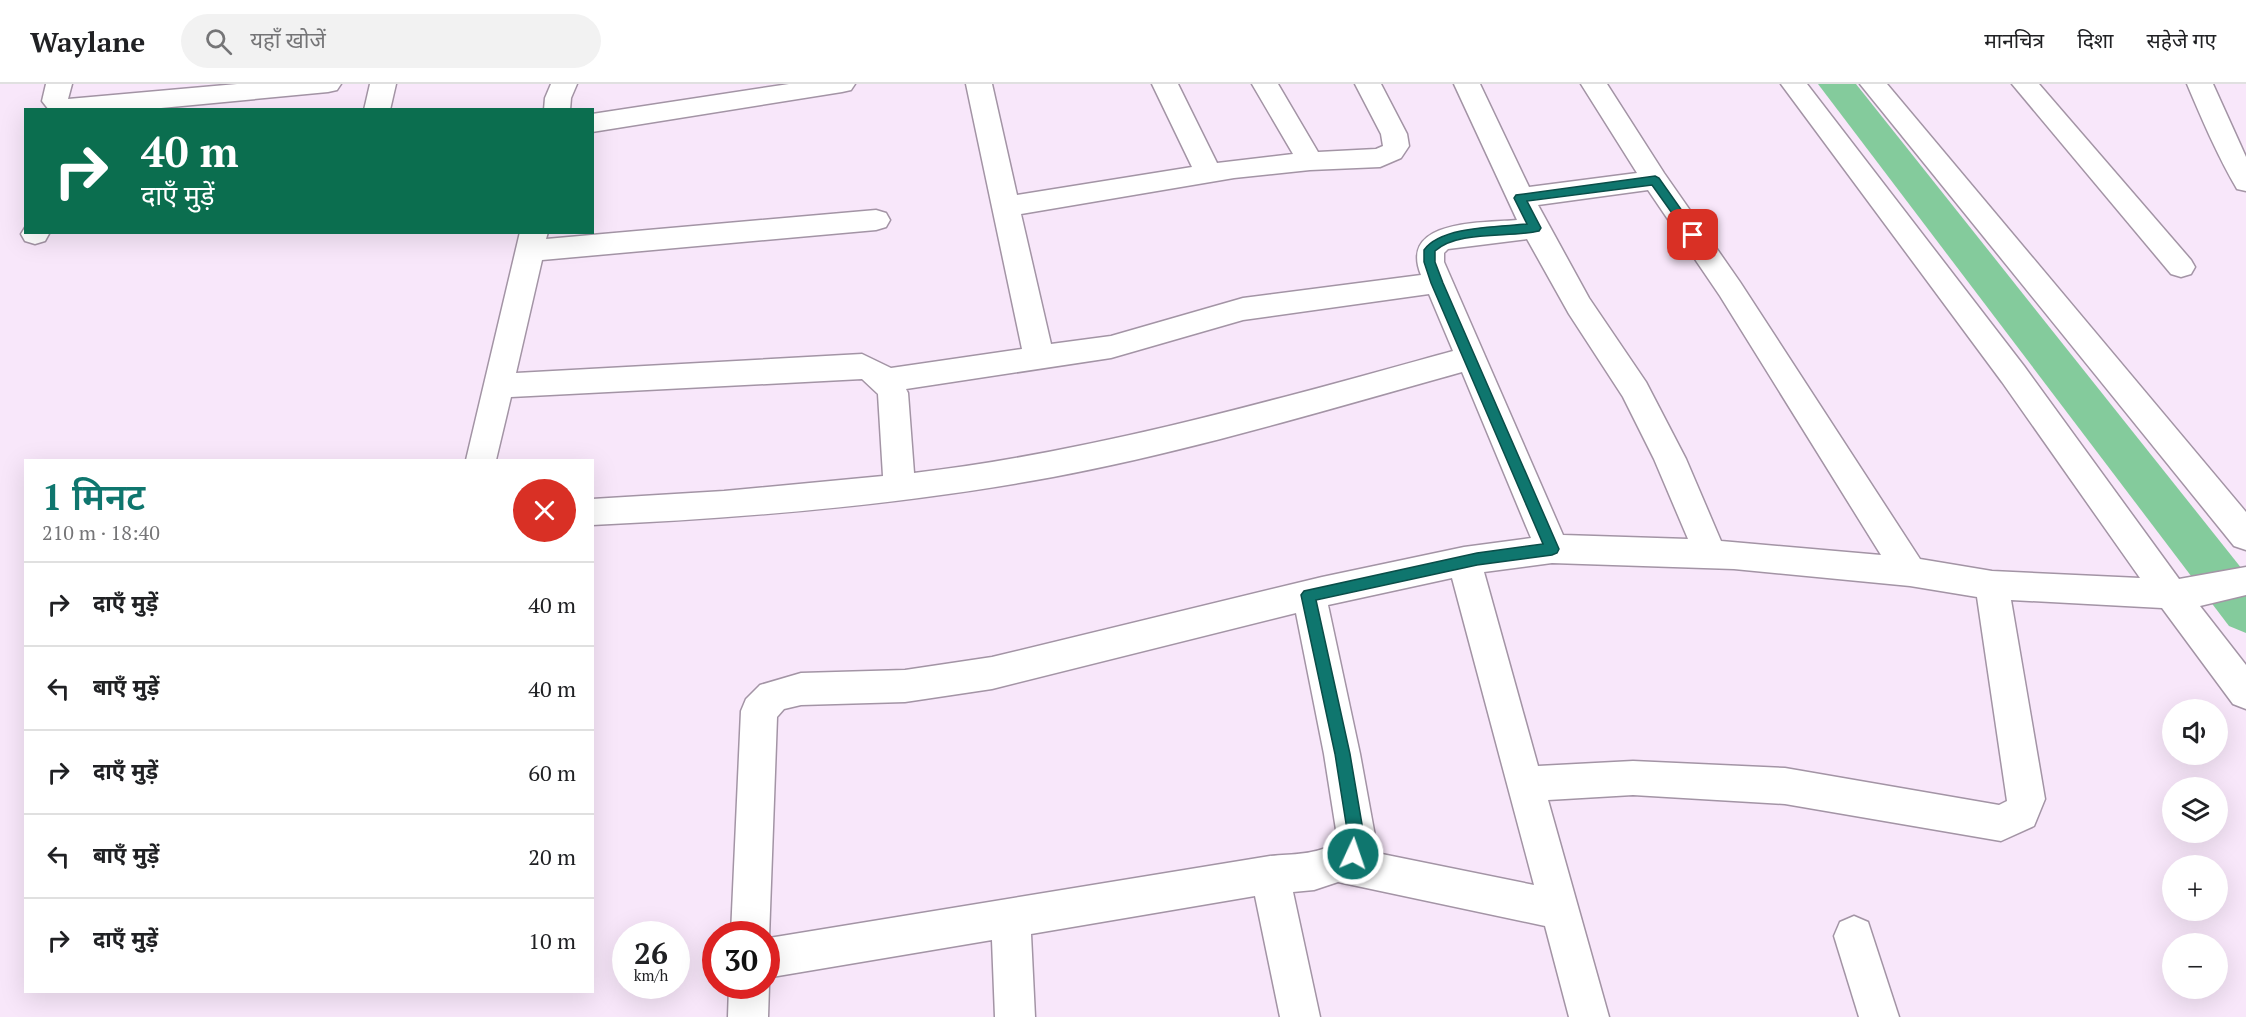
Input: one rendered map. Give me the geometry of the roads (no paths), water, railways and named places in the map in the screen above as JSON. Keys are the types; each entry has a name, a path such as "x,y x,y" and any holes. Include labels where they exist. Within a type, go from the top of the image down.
{"street":[{"path":"59,84 55,101 61,107 76,107 328,84"},
{"path":"377,108 383,84"},
{"path":"557,108 558,98 564,84"},
{"path":"594,123 842,84"},
{"path":"979,84 1039,358"},
{"path":"1164,84 1209,174"},
{"path":"1265,84 1310,161"},
{"path":"1005,207 1209,174 1310,161 1380,158 1392,152 1396,146 1394,134 1368,84"},
{"path":"1467,84 1535,228 1579,306 1635,390 1670,459 1710,553"},
{"path":"1594,84 1655,180 1737,299 1910,572"},
{"path":"1794,84 2013,374 2186,593 2246,693"},
{"path":"1873,84 2246,536"},
{"path":"2025,84 2181,267"},
{"path":"2200,84 2225,142 2246,182"},
{"path":"1520,198 1655,180"},
{"path":"481,459 532,242 876,220"},
{"path":"1535,228 1465,235 1439,241 1430,250 1430,262 1552,549"},
{"path":"886,380 1111,346 1243,309 1437,283"},
{"path":"594,512 705,508 967,478 1119,451 1469,358"},
{"path":"499,386 862,366 877,372 886,380 893,393 899,486"},
{"path":"751,921 759,711 773,696 801,689 905,686 992,673 1308,595 1464,561 1552,549 1710,553 1910,572 1992,585 2186,593 2246,581"},
{"path":"1464,561 1589,1017"},
{"path":"1524,784 1633,778 1785,786 2001,823 2021,813 2026,799 1992,585"},
{"path":"780,956 1270,874 1323,870 1339,864 1353,854 1356,836 1342,754 1308,595"},
{"path":"1339,864 1559,910"},
{"path":"1270,874 1300,1017"},
{"path":"1011,918 1015,1017"},
{"path":"1854,936 1878,1017"},
{"path":"748,1017 749,999"}],"waterway":[{"path":"1836,84 2002,294 2246,611"}]}
